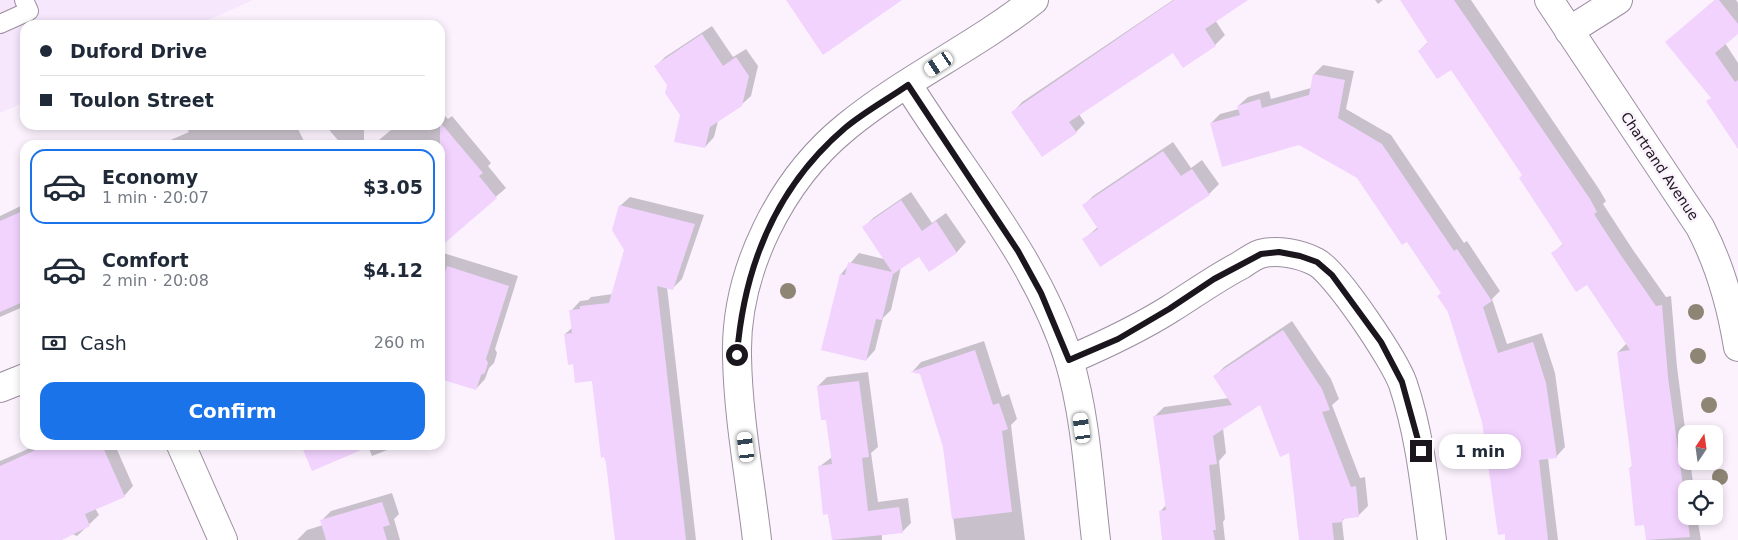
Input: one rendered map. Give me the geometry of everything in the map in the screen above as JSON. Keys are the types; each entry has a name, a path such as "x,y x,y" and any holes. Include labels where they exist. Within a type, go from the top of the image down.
{"street":[{"path":"757,540 742,416 737,355 740,318 747,282 759,247 774,216 812,160 847,126 1034,0"},
{"name":"Chartrand Avenue","path":"1549,0 1700,226 1715,255 1732,312 1738,347"},
{"path":"1569,31 1618,0"},
{"path":"908,85 1018,251 1041,293 1069,360 1077,396 1096,540"},
{"path":"1069,360 1118,339 1169,309 1214,279 1261,254 1286,253 1317,262 1332,275 1381,342 1402,382 1421,451 1432,540"},
{"path":"0,388 20,380"},
{"path":"183,450 223,540"}],"lane":[{"path":"0,24 29,11 24,0"}],"shaded area":[{"path":"0,0 253,0 208,20 20,20 20,104 0,113"}],"building":[{"path":"786,0 902,0 823,55"},
{"path":"1174,0 1248,0 1205,29 1216,46 1183,68 1173,53 1069,122 1077,133 1042,157 1011,112"},
{"path":"1400,0 1454,0 1590,199 1597,212 1594,214 1622,257 1656,306 1662,305 1668,377 1678,450 1678,470 1681,470 1682,480 1678,480 1678,525 1688,525 1690,537 1646,540 1644,525 1635,526 1629,468 1632,467 1617,352 1630,350 1587,285 1576,292 1551,253 1563,245 1519,178 1522,175 1451,70 1437,79 1418,51 1428,43"},
{"path":"1715,0 1719,0 1738,24 1738,34 1715,53 1735,82 1738,80 1738,149 1706,101 1711,98 1665,42"},
{"path":"702,34 723,66 736,57 749,76 742,106 710,127 705,148 674,142 680,115 665,93 667,85 654,66"},
{"path":"1313,74 1345,80 1338,118 1382,144 1454,251 1457,249 1492,301 1483,307 1498,353 1533,342 1546,383 1557,458 1539,460 1548,540 1505,540 1505,534 1498,535 1482,422 1448,312 1437,296 1441,293 1407,242 1402,245 1357,178 1299,145 1222,167 1210,123 1240,115 1237,106 1260,99 1262,108 1309,95"},
{"path":"445,128 483,173 479,176 497,198 445,243 445,140 440,140 440,130 445,130"},
{"path":"1163,151 1181,176 1192,169 1210,195 1100,267 1082,239 1098,229 1082,205"},
{"path":"901,200 922,231 936,221 957,253 929,272 919,257 893,274 882,320 876,319 866,361 821,350 840,274 845,275 848,262 892,272 862,227"},
{"path":"619,205 695,224 673,290 657,286 686,540 615,540 606,463 604,457 601,458 592,381 575,383 573,364 568,365 564,334 572,333 569,310 580,309 580,306 609,303 624,250 612,230"},
{"path":"20,212 20,303 0,312 0,221"},
{"path":"447,266 509,286 486,359 488,363 485,373 481,375 476,390 445,381 445,272"},
{"path":"1283,330 1322,389 1330,410 1322,412 1351,487 1356,486 1359,517 1342,519 1343,522 1332,523 1334,540 1299,540 1289,453 1280,457 1260,405 1213,436 1217,464 1209,465 1216,530 1213,530 1215,540 1162,540 1159,511 1166,510 1153,416 1232,405 1213,376"},
{"path":"975,350 993,405 999,403 1008,429 1002,431 1012,512 952,519 943,447 920,374 910,372"},
{"path":"859,381 869,457 862,458 868,511 899,507 903,533 832,540 828,514 823,515 818,466 832,464 826,420 821,420 817,386"},
{"path":"36,450 104,450 125,497 85,514 90,526 62,540 0,540 0,466"},
{"path":"303,450 361,450 312,471"},
{"path":"382,502 390,525 383,527 387,540 326,540 320,520"}],"route":[{"path":"737,355 740,318 747,282 759,247 774,216 792,187 812,160 847,126 908,85 1018,251 1041,293 1069,360 1118,339 1169,309 1214,279 1261,254 1279,252 1300,256 1317,262 1332,275 1381,342 1402,382 1421,451"}]}
